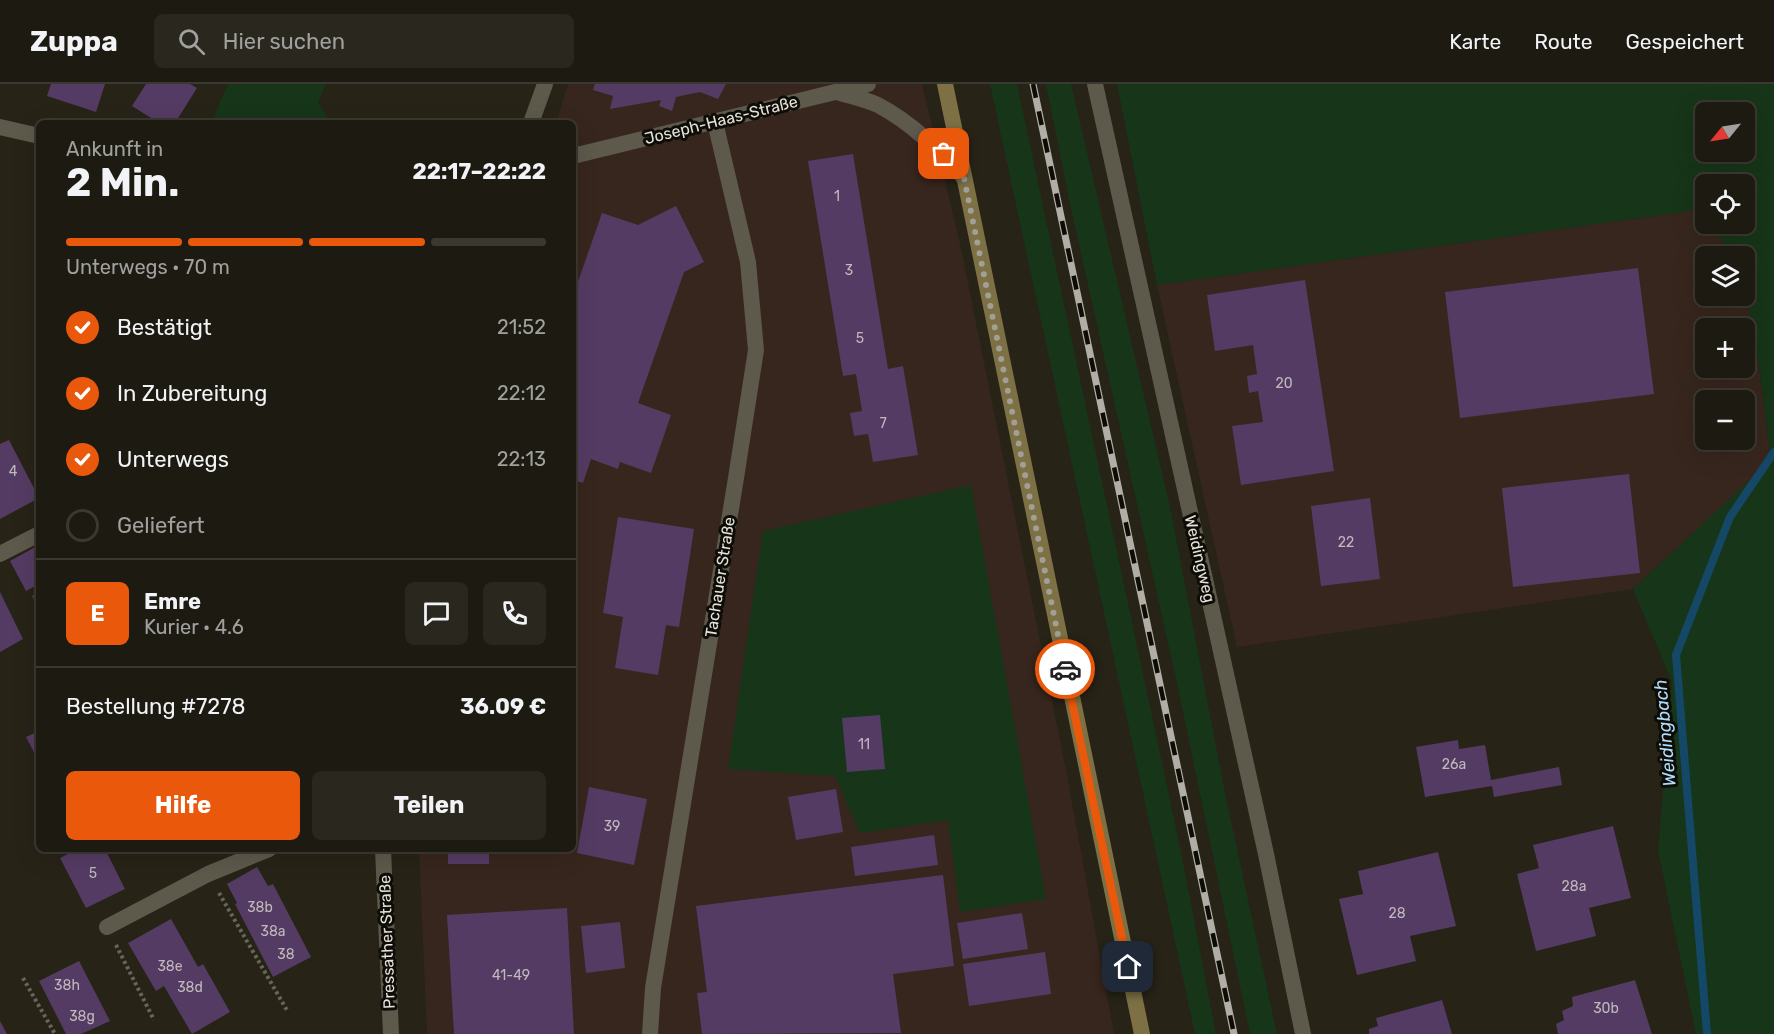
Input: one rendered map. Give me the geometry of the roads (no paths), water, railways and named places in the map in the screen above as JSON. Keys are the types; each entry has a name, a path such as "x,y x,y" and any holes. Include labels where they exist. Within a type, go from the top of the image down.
{"main road":[{"path":"945,84 1142,1034"}],"street":[{"path":"532,120 545,84"},
{"name":"Joseph-Haas-Straße","path":"576,155 715,122 840,88 868,84"},
{"name":"Weidingweg","path":"1095,84 1304,1034"},
{"path":"840,88 876,104 905,122 944,154 964,178"},
{"name":"Tachauer Straße","path":"650,1034 653,988 756,350 748,262 715,122"},
{"path":"0,127 36,135"},
{"path":"0,554 36,536"},
{"path":"107,927 208,874 262,852"},
{"name":"Pressather Straße","path":"383,852 391,1034"}],"waterway":[{"name":"Weidingbach","path":"1707,1034 1676,655 1730,517 1774,452"}],"railway":[{"path":"1033,84 1234,1034"}]}
